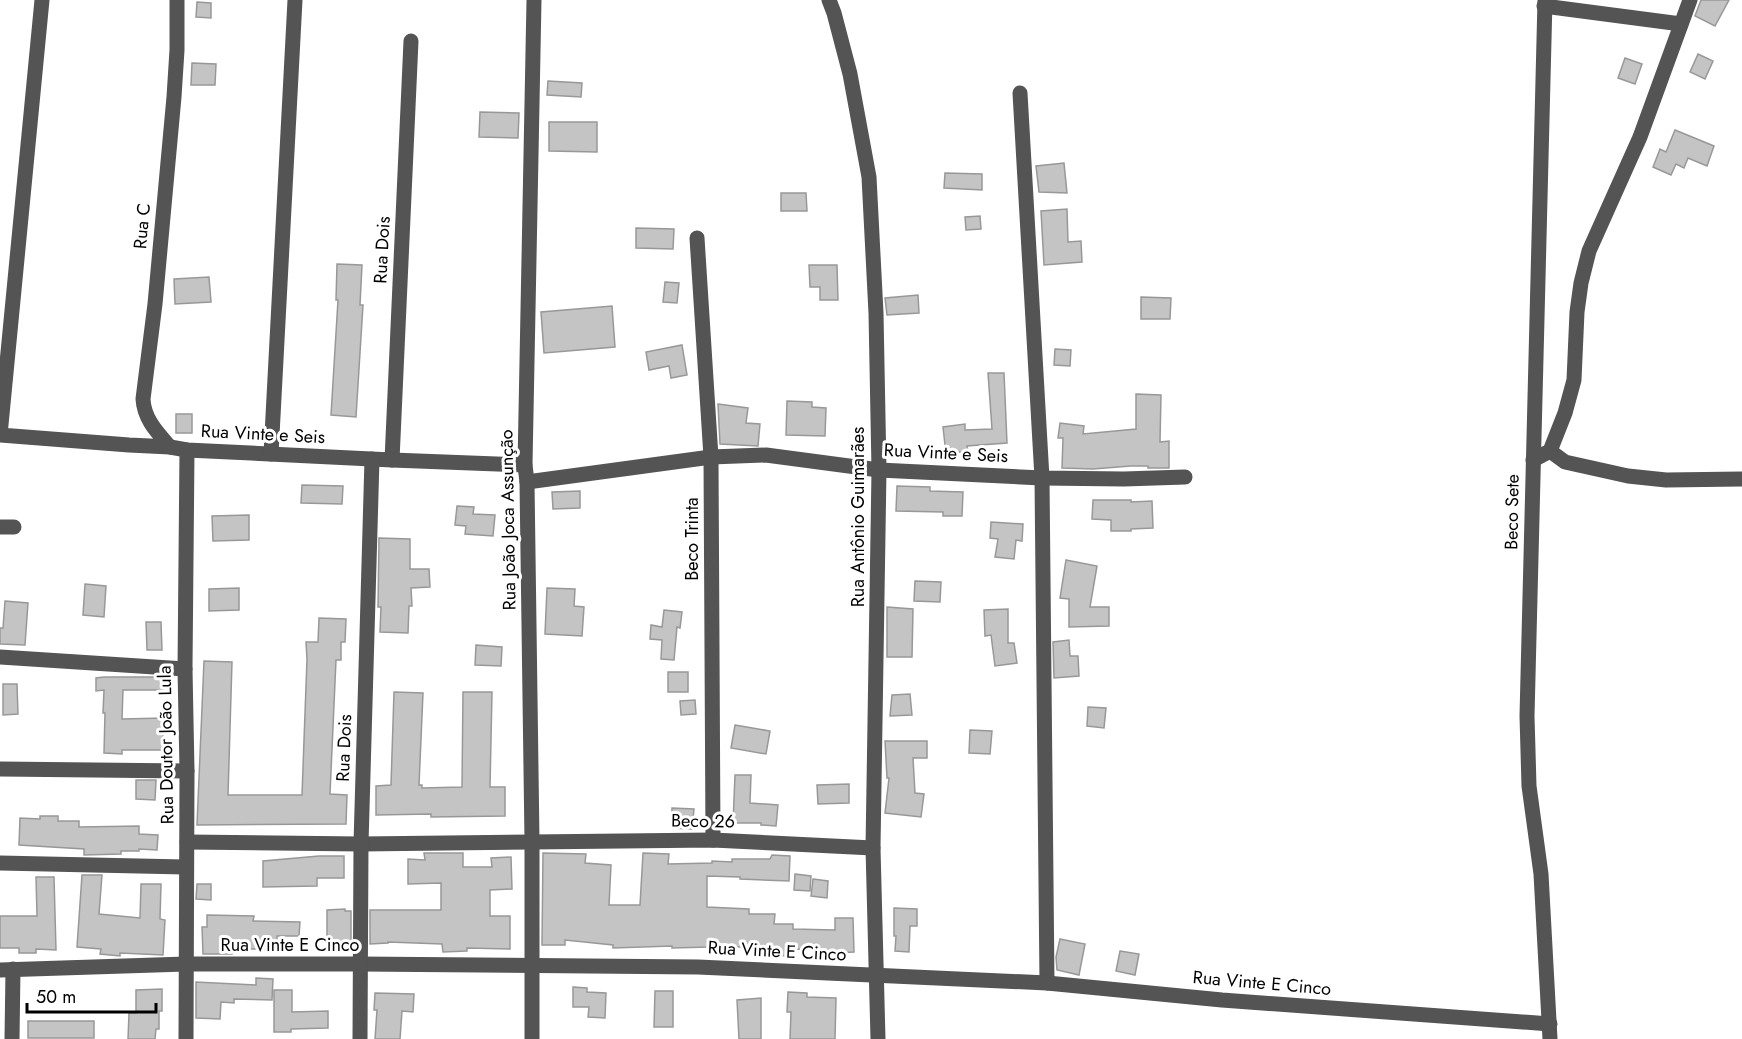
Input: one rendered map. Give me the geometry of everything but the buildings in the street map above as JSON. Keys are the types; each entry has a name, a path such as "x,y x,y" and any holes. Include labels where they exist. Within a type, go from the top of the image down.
{"street":[{"path":"0,435 42,0"},
{"name":"Rua C","path":"170,447 148,420 143,399 155,304 174,97 177,0"},
{"path":"271,454 295,0"},
{"name":"Rua João Joca Assunção","path":"532,1039 532,841 525,465 534,0"},
{"name":"Rua Antônio Guimarães","path":"829,0 850,74 869,177 876,313 879,470 873,848 878,1039"},
{"path":"1533,460 1551,451 1565,413 1574,380 1577,312 1589,251 1640,137 1690,0"},
{"path":"1544,3 1681,24"},
{"name":"Beco Sete","path":"1544,3 1527,716 1529,786 1541,874 1550,1031"},
{"name":"Rua Dois","path":"392,460 411,42"},
{"path":"1020,93 1042,478 1047,983"},
{"name":"Beco Trinta","path":"697,238 711,458 713,840"},
{"name":"Rua Vinte e Seis","path":"0,435 187,450 525,465"},
{"name":"Rua Doutor João Lula","path":"186,1039 187,450"},
{"path":"1551,451 1565,462 1628,477 1666,480 1742,479"},
{"name":"Rua Vinte e Seis","path":"527,482 711,458 766,455 879,470 1042,478 1185,477"},
{"name":"Rua Dois","path":"360,1039 361,844 372,459"},
{"path":"0,657 185,669"},
{"path":"0,769 187,771"},
{"name":"Beco 26","path":"187,842 361,844 713,840 873,848"},
{"path":"0,863 185,867"},
{"name":"Rua Vinte E Cinco","path":"6,970 186,964 698,967 1047,983 1550,1031"},
{"path":"6,970 12,1039"}]}
